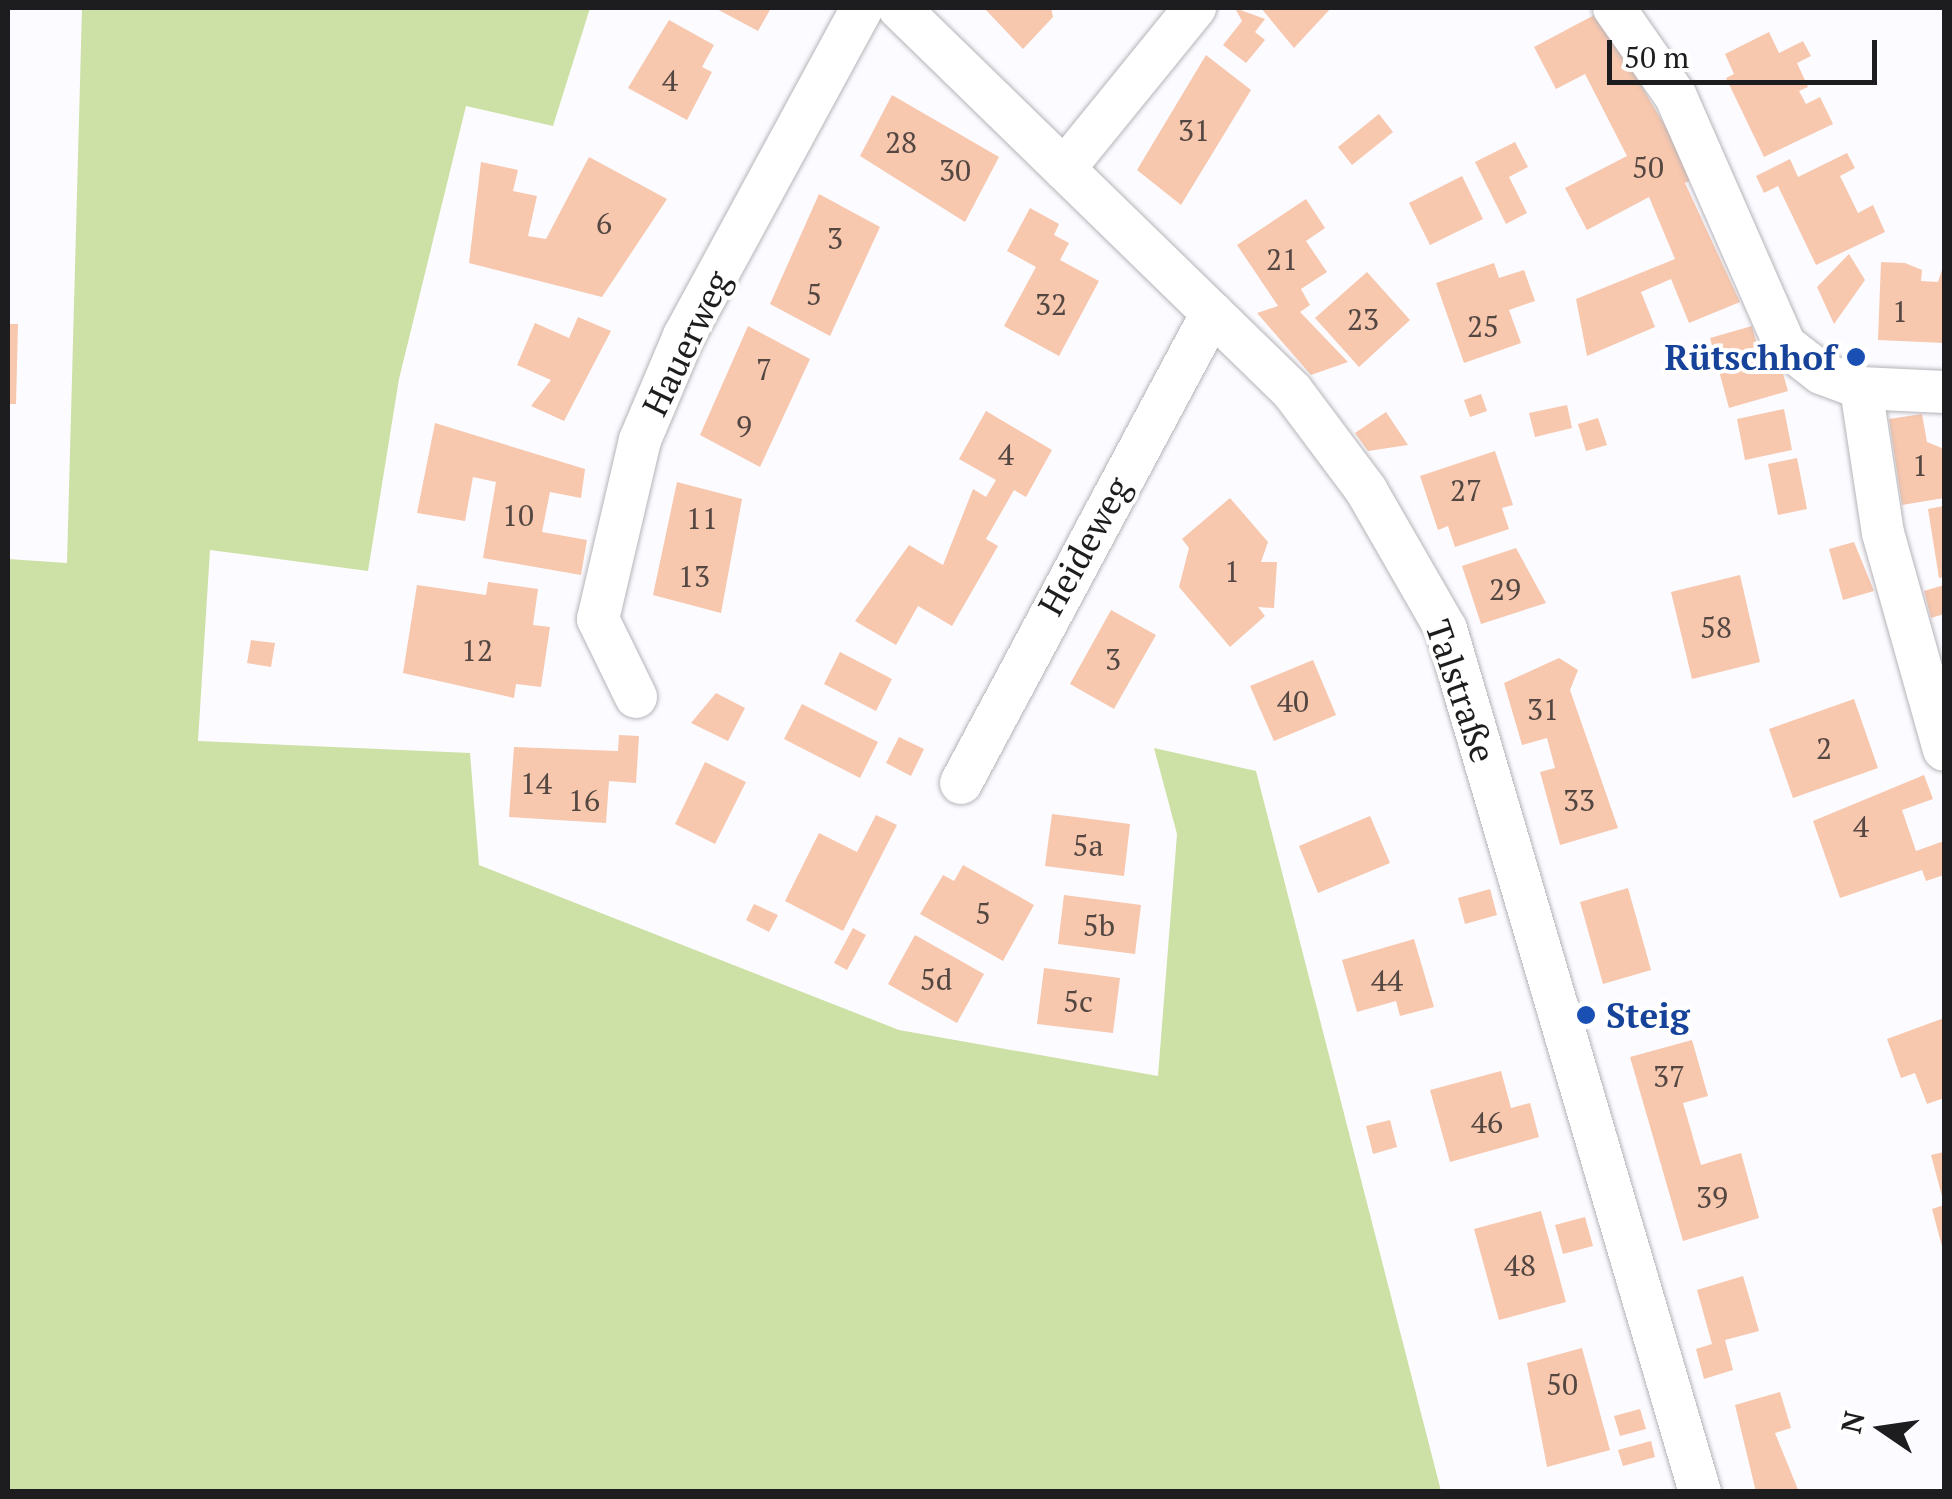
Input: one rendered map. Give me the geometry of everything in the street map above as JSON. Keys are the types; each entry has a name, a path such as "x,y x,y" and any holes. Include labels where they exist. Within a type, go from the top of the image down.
{"street":[{"name":"Hauerweg","path":"636,696 598,619 640,440 684,336 862,8"},
{"name":"Talstraße","path":"899,8 1292,391 1366,490 1446,629 1700,1492"},
{"path":"1064,169 1195,8"},
{"path":"1614,8 1676,97 1785,344 1820,373 1861,388 1944,392"},
{"name":"Heideweg","path":"961,783 1212,313"},
{"path":"1861,388 1883,532 1944,750"}],"green space":[{"path":"82,8 590,8 553,126 466,106 399,379 368,571 210,550 198,741 470,753 479,865 899,1030 1158,1076 1177,834 1154,748 1256,771 1441,1491 8,1491 8,559 67,563"}],"building":[{"path":"715,8 771,8 758,31"},
{"path":"984,8 1051,8 1053,17 1023,49"},
{"path":"1235,8 1265,19 1255,32 1265,40 1246,63 1223,45 1242,21"},
{"path":"1261,8 1331,8 1294,48"},
{"path":"1598,13 1696,178 1685,183 1740,302 1689,323 1671,279 1641,292 1655,327 1587,356 1576,299 1675,259 1649,197 1587,230 1565,188 1627,156 1585,74 1556,89 1534,47"},
{"path":"669,20 714,45 702,67 712,72 687,120 628,88"},
{"path":"1769,32 1779,53 1803,41 1811,56 1797,63 1808,87 1799,91 1806,104 1820,97 1833,124 1764,157 1726,78 1734,74 1725,54"},
{"path":"1206,55 1251,90 1181,205 1137,170"},
{"path":"892,95 999,157 965,222 860,156"},
{"path":"1379,114 1393,132 1352,165 1338,147"},
{"path":"1515,142 1528,167 1509,177 1527,213 1506,224 1475,162"},
{"path":"1847,153 1855,168 1840,176 1858,213 1873,205 1885,232 1816,265 1778,186 1764,193 1756,176 1790,159 1798,177"},
{"path":"589,157 667,199 602,297 469,263 481,162 518,170 513,191 537,196 528,236 546,239"},
{"path":"1462,176 1483,219 1430,245 1409,203"},
{"path":"819,194 880,227 830,336 770,304"},
{"path":"1306,199 1325,228 1306,241 1327,272 1301,289 1310,305 1300,312 1348,362 1311,375 1257,313 1278,306 1237,245"},
{"path":"1030,208 1059,224 1054,235 1069,243 1060,260 1099,281 1059,356 1004,326 1036,267 1007,251"},
{"path":"1849,254 1865,280 1834,324 1817,287"},
{"path":"1881,262 1905,263 1922,270 1921,281 1938,282 1944,264 1944,343 1878,340"},
{"path":"1494,263 1499,278 1524,270 1535,301 1509,310 1521,343 1464,363 1436,283"},
{"path":"1367,272 1410,320 1359,367 1315,318"},
{"path":"578,317 611,331 564,421 531,406 551,380 517,365 535,323 569,338"},
{"path":"8,324 18,324 16,404 8,404"},
{"path":"748,326 810,359 760,467 700,435"},
{"path":"1752,326 1763,367 1780,363 1788,391 1729,408 1710,338"},
{"path":"1481,394 1487,411 1470,417 1464,400"},
{"path":"1567,405 1572,428 1535,437 1529,413"},
{"path":"1784,409 1792,450 1745,460 1737,419"},
{"path":"986,411 1052,450 1026,497 1014,490 986,539 998,546 952,626 918,606 896,645 855,621 909,545 943,565 973,489 986,497 996,480 959,459"},
{"path":"1386,412 1408,445 1368,451 1355,433"},
{"path":"1922,414 1927,442 1944,449 1944,498 1902,505 1889,419"},
{"path":"1598,418 1607,445 1586,451 1578,424"},
{"path":"435,423 585,469 581,498 550,492 542,532 587,540 581,575 483,558 496,482 473,477 465,521 417,513"},
{"path":"1495,451 1513,505 1502,508 1509,529 1455,547 1448,526 1438,530 1420,476"},
{"path":"1797,458 1807,509 1778,515 1768,464"},
{"path":"677,482 742,499 721,613 653,595"},
{"path":"1230,498 1268,542 1261,562 1277,562 1274,608 1258,607 1265,616 1230,647 1179,587 1189,548 1182,539"},
{"path":"1944,506 1944,577 1939,578 1928,509"},
{"path":"1854,542 1874,591 1843,600 1829,549"},
{"path":"1516,548 1546,603 1481,624 1462,566"},
{"path":"1740,575 1760,662 1692,679 1671,592"},
{"path":"488,582 538,589 533,625 550,627 541,687 516,684 514,698 403,673 417,585 486,595"},
{"path":"1944,585 1944,614 1931,618 1924,591"},
{"path":"1111,610 1156,635 1114,709 1070,684"},
{"path":"251,640 275,643 271,667 247,663"},
{"path":"840,652 892,679 876,711 824,684"},
{"path":"1559,658 1578,670 1570,690 1618,828 1560,845 1540,772 1555,768 1547,738 1522,745 1504,683"},
{"path":"1313,660 1336,715 1274,741 1250,686"},
{"path":"716,693 745,708 728,741 691,723"},
{"path":"1854,699 1878,768 1793,798 1769,729"},
{"path":"802,704 878,742 860,778 784,739"},
{"path":"619,735 639,736 636,783 609,781 606,823 509,817 514,747 618,751"},
{"path":"899,737 924,749 911,776 886,763"},
{"path":"705,762 746,782 715,844 675,824"},
{"path":"1924,775 1933,799 1902,810 1916,851 1944,841 1944,875 1926,881 1922,870 1840,898 1813,821"},
{"path":"1052,814 1130,824 1124,876 1045,866"},
{"path":"876,815 897,825 843,931 785,901 819,833 857,852"},
{"path":"1370,816 1390,863 1318,893 1299,846"},
{"path":"963,865 1034,905 1003,961 920,914 943,875 954,881"},
{"path":"1628,888 1651,970 1603,984 1580,902"},
{"path":"1490,889 1497,915 1465,924 1458,898"},
{"path":"1064,895 1141,905 1135,954 1058,944"},
{"path":"754,904 778,915 769,932 746,920"},
{"path":"853,928 866,935 847,970 834,963"},
{"path":"915,935 984,974 957,1023 888,984"},
{"path":"1414,939 1434,1007 1400,1016 1396,1001 1357,1012 1342,960"},
{"path":"1044,968 1120,978 1113,1033 1037,1024"},
{"path":"1944,1018 1944,1098 1927,1104 1915,1073 1901,1078 1887,1039"},
{"path":"1692,1040 1708,1096 1683,1103 1701,1165 1741,1153 1759,1218 1683,1241 1630,1057"},
{"path":"1501,1071 1511,1108 1530,1103 1539,1137 1450,1162 1430,1090"},
{"path":"1390,1120 1397,1147 1373,1154 1366,1126"},
{"path":"1944,1152 1944,1200 1943,1200 1931,1155"},
{"path":"1944,1205 1944,1250 1943,1250 1932,1209"},
{"path":"1541,1211 1566,1302 1499,1320 1474,1229"},
{"path":"1585,1217 1593,1246 1563,1254 1555,1225"},
{"path":"1743,1276 1759,1331 1725,1340 1733,1370 1704,1379 1696,1349 1712,1344 1697,1290"},
{"path":"1582,1348 1610,1450 1547,1467 1527,1363"},
{"path":"1780,1392 1791,1428 1775,1433 1799,1492 1756,1492 1735,1405"},
{"path":"1640,1409 1646,1429 1620,1436 1614,1416"},
{"path":"1651,1441 1655,1457 1623,1466 1618,1450"}],"place":[{"name":"Rütschhof","path":"1856,357"},
{"name":"Steig","path":"1586,1015"}]}
